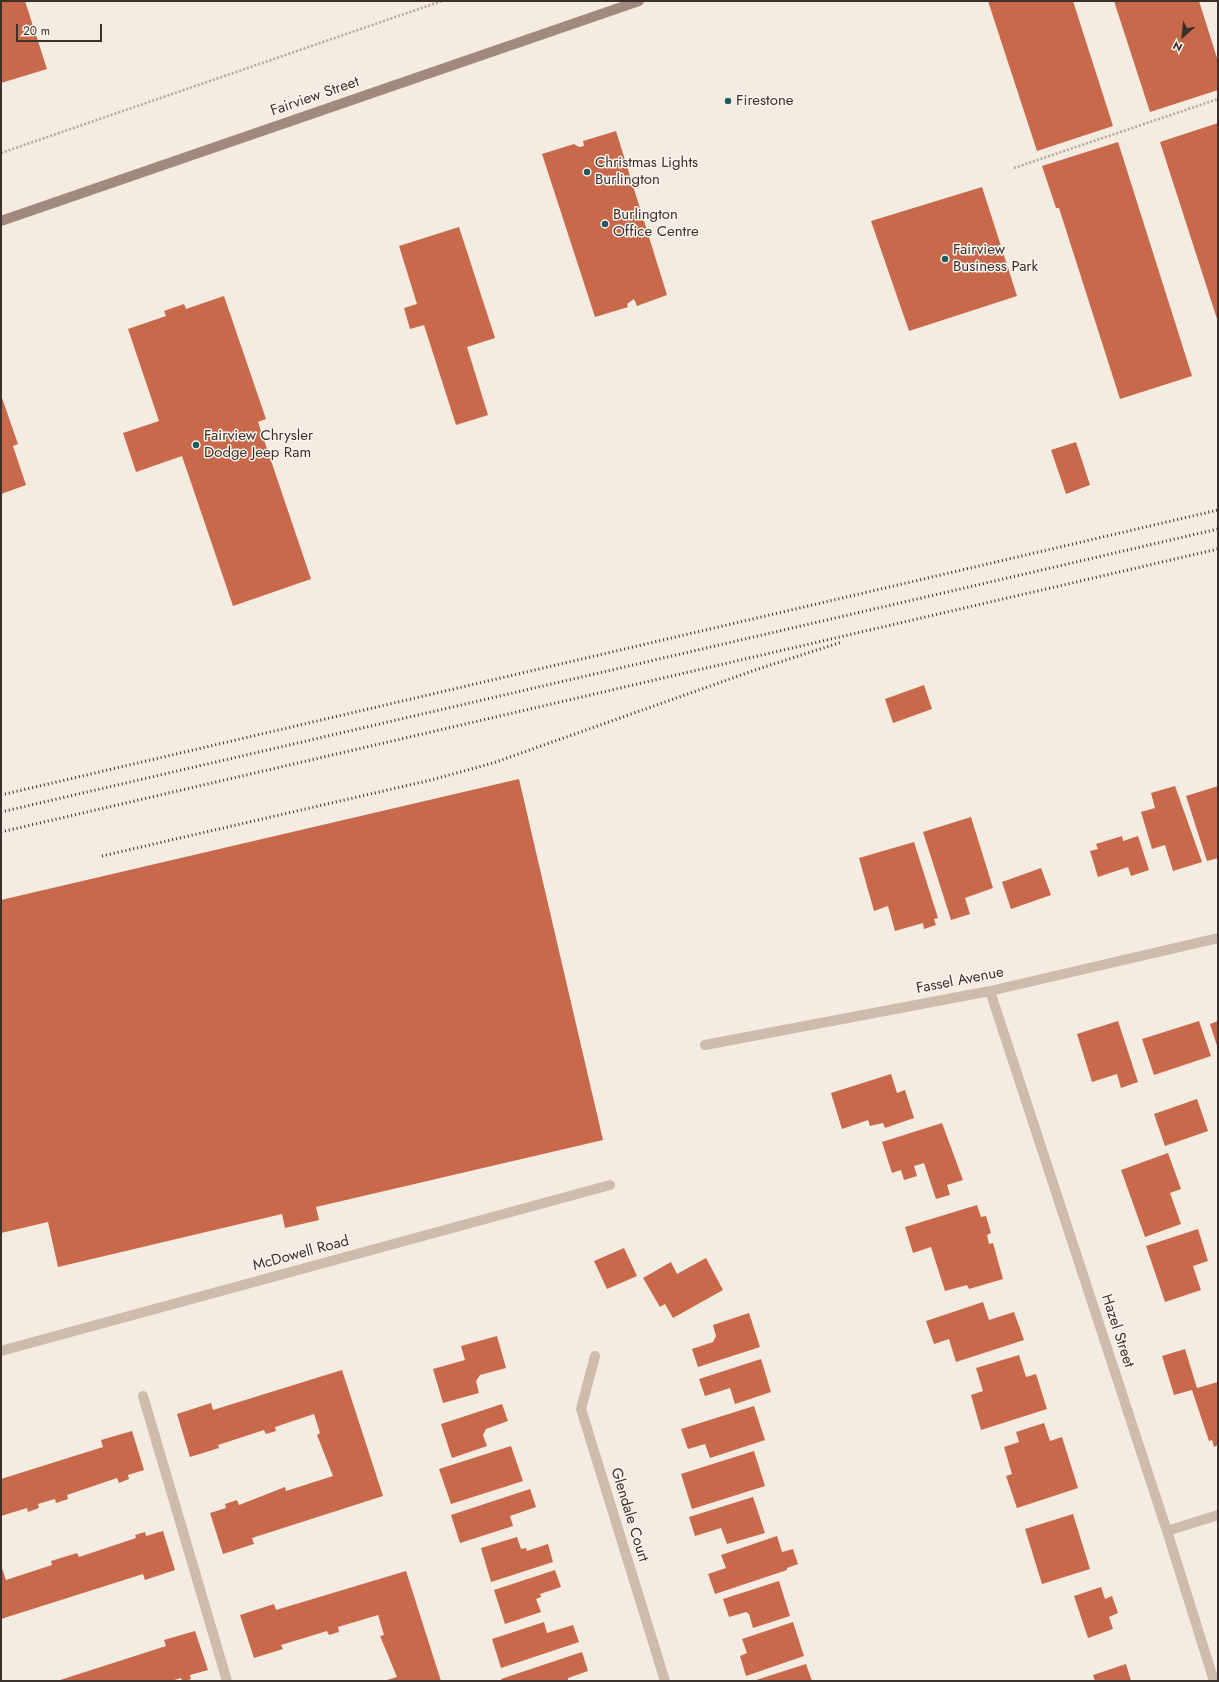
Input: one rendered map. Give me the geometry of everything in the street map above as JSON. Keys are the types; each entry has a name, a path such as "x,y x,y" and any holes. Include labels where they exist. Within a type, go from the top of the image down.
{"main road":[{"name":"Fairview Street","path":"1,221 639,1"}],"street":[{"name":"Fassel Avenue","path":"705,1045 990,991 1218,938"},
{"name":"Hazel Street","path":"990,991 1167,1532 1214,1681"},
{"name":"McDowell Road","path":"1,1351 610,1185"},
{"name":"Glendale Court","path":"595,1356 581,1410 665,1681"},
{"path":"143,1396 227,1681"},
{"path":"1167,1532 1218,1514"}],"path":[{"path":"1,153 442,1"},
{"path":"1014,168 1218,99"}],"building":[{"path":"1,1 25,1 47,69 1,83"},
{"path":"988,1 1073,1 1113,126 1037,151"},
{"path":"1114,1 1199,1 1218,61 1218,90 1150,112"},
{"path":"1218,123 1218,322 1160,142"},
{"name":"Burlington Office Centre","path":"616,131 667,295 637,306 634,299 627,304 628,307 595,317 542,154 574,144 579,147 584,146 583,141"},
{"path":"1118,142 1192,376 1120,399 1059,208 1056,208 1042,166"},
{"name":"Fairview Business Park","path":"982,187 1017,296 909,331 871,221"},
{"path":"459,227 495,338 467,347 488,415 456,425 424,325 410,329 404,308 417,304 399,246"},
{"name":"Fairview Chrysler Dodge Jeep Ram","path":"224,296 266,419 258,422 311,579 233,606 182,456 136,472 123,433 159,421 128,329 166,316 164,311 184,304 186,309"},
{"path":"1,395 18,444 13,446 26,485 1,494"},
{"path":"1076,442 1090,485 1066,494 1051,450"},
{"path":"924,685 932,709 893,723 885,699"},
{"path":"519,779 603,1140 316,1207 319,1220 285,1228 282,1214 58,1267 48,1222 1,1233 1,900"},
{"path":"1175,786 1202,862 1173,871 1165,845 1152,849 1141,812 1155,808 1151,793"},
{"path":"1218,786 1218,858 1207,861 1186,796"},
{"path":"971,817 993,888 965,898 970,914 951,920 923,832"},
{"path":"1122,836 1123,841 1138,836 1149,870 1131,876 1128,867 1098,877 1090,851 1098,849 1096,844"},
{"path":"914,842 938,918 934,919 936,925 924,929 923,923 895,931 888,906 874,911 859,858"},
{"path":"1041,868 1051,895 1011,909 1002,882"},
{"path":"1118,1021 1138,1082 1121,1088 1117,1074 1092,1082 1077,1034"},
{"path":"1199,1021 1211,1056 1154,1075 1142,1039"},
{"path":"1218,1021 1218,1049 1210,1024"},
{"path":"891,1074 897,1093 905,1090 914,1118 885,1128 883,1123 870,1126 868,1120 842,1129 831,1093"},
{"path":"1197,1099 1208,1131 1165,1146 1154,1114"},
{"path":"942,1123 963,1180 947,1185 950,1195 936,1199 924,1163 914,1166 917,1176 904,1180 901,1170 892,1173 882,1142"},
{"path":"1168,1153 1181,1189 1170,1193 1181,1224 1145,1237 1121,1170"},
{"path":"977,1205 981,1217 986,1216 991,1233 987,1235 989,1244 993,1243 1003,1279 969,1289 967,1285 945,1291 931,1247 913,1253 905,1227"},
{"path":"1198,1229 1208,1261 1193,1266 1201,1290 1165,1302 1146,1246"},
{"path":"624,1248 637,1276 607,1289 594,1261"},
{"path":"706,1258 723,1290 673,1318 665,1304 660,1307 643,1278 671,1262 677,1274"},
{"path":"983,1302 989,1320 1014,1312 1024,1340 956,1362 949,1339 934,1344 926,1321"},
{"path":"749,1313 760,1347 698,1367 692,1349 713,1342 716,1336 713,1325"},
{"path":"497,1336 506,1368 480,1375 476,1381 479,1393 443,1403 433,1369 465,1360 461,1346"},
{"path":"1185,1349 1197,1388 1218,1382 1218,1445 1214,1447 1212,1440 1209,1441 1192,1390 1174,1395 1162,1356"},
{"path":"1019,1355 1026,1377 1036,1374 1047,1409 981,1430 971,1395 983,1391 976,1368"},
{"path":"761,1359 771,1392 735,1404 730,1388 705,1396 699,1379"},
{"path":"342,1370 383,1496 252,1538 254,1544 223,1554 210,1513 226,1508 225,1504 237,1500 239,1505 285,1487 286,1491 333,1476 317,1435 320,1433 314,1414 275,1427 276,1431 266,1434 264,1430 218,1445 219,1448 190,1457 177,1414 211,1403 213,1410"},
{"path":"502,1404 508,1421 486,1429 483,1435 487,1446 452,1458 441,1424"},
{"path":"754,1406 765,1440 710,1458 705,1444 688,1449 681,1429"},
{"path":"1044,1423 1050,1441 1062,1437 1078,1488 1017,1508 1006,1476 1012,1474 1004,1447 1019,1442 1016,1432"},
{"path":"132,1431 144,1470 128,1475 129,1479 119,1483 117,1478 67,1495 68,1499 56,1503 55,1499 38,1504 39,1508 28,1512 27,1508 1,1516 1,1479 103,1447 101,1440"},
{"path":"511,1446 523,1481 451,1504 439,1469"},
{"path":"754,1451 765,1486 692,1509 681,1474"},
{"path":"530,1489 536,1507 510,1516 513,1526 460,1543 451,1515"},
{"path":"753,1497 765,1533 727,1544 721,1528 695,1536 689,1517"},
{"path":"1073,1514 1090,1569 1042,1584 1025,1529"},
{"path":"163,1531 175,1570 145,1580 143,1574 1,1619 1,1565 6,1580 52,1565 51,1561 77,1553 79,1557 136,1538 135,1535 145,1532 146,1536"},
{"path":"777,1536 782,1552 793,1549 798,1564 787,1568 787,1570 715,1594 708,1574 726,1568 721,1555"},
{"path":"517,1537 521,1549 526,1548 527,1551 548,1544 553,1562 491,1582 481,1548"},
{"path":"555,1570 561,1587 540,1594 541,1597 536,1599 541,1612 505,1624 494,1590"},
{"path":"406,1571 441,1681 384,1681 397,1677 380,1636 384,1635 378,1615 338,1627 339,1632 329,1635 327,1631 281,1645 283,1649 254,1658 240,1615 274,1604 276,1610"},
{"path":"779,1581 790,1616 753,1628 749,1614 746,1612 729,1617 723,1599"},
{"path":"1101,1587 1105,1599 1112,1596 1118,1613 1109,1617 1113,1629 1088,1638 1074,1596"},
{"path":"544,1622 547,1633 573,1625 579,1642 501,1668 492,1639"},
{"path":"793,1622 804,1656 746,1676 740,1656 747,1653 742,1639"},
{"path":"195,1631 208,1670 190,1675 191,1679 186,1681 182,1681 181,1678 171,1681 57,1681 166,1646 164,1640"},
{"path":"582,1652 588,1671 568,1678 568,1681 502,1681 501,1679"},
{"path":"806,1664 812,1681 753,1681"},
{"path":"1126,1664 1131,1681 1095,1681 1093,1675"}],"railway":[{"path":"1,795 1218,510"},
{"path":"1,812 1218,529"},
{"path":"1,832 1218,549"},
{"path":"102,856 431,780 493,763 761,668 842,642"}],"place":[{"name":"Firestone","path":"728,101"},
{"name":"Christmas Lights Burlington","path":"587,172"},
{"name":"Burlington Office Centre","path":"605,224"},
{"name":"Fairview Business Park","path":"945,259"},
{"name":"Fairview Chrysler Dodge Jeep Ram","path":"196,445"}]}
